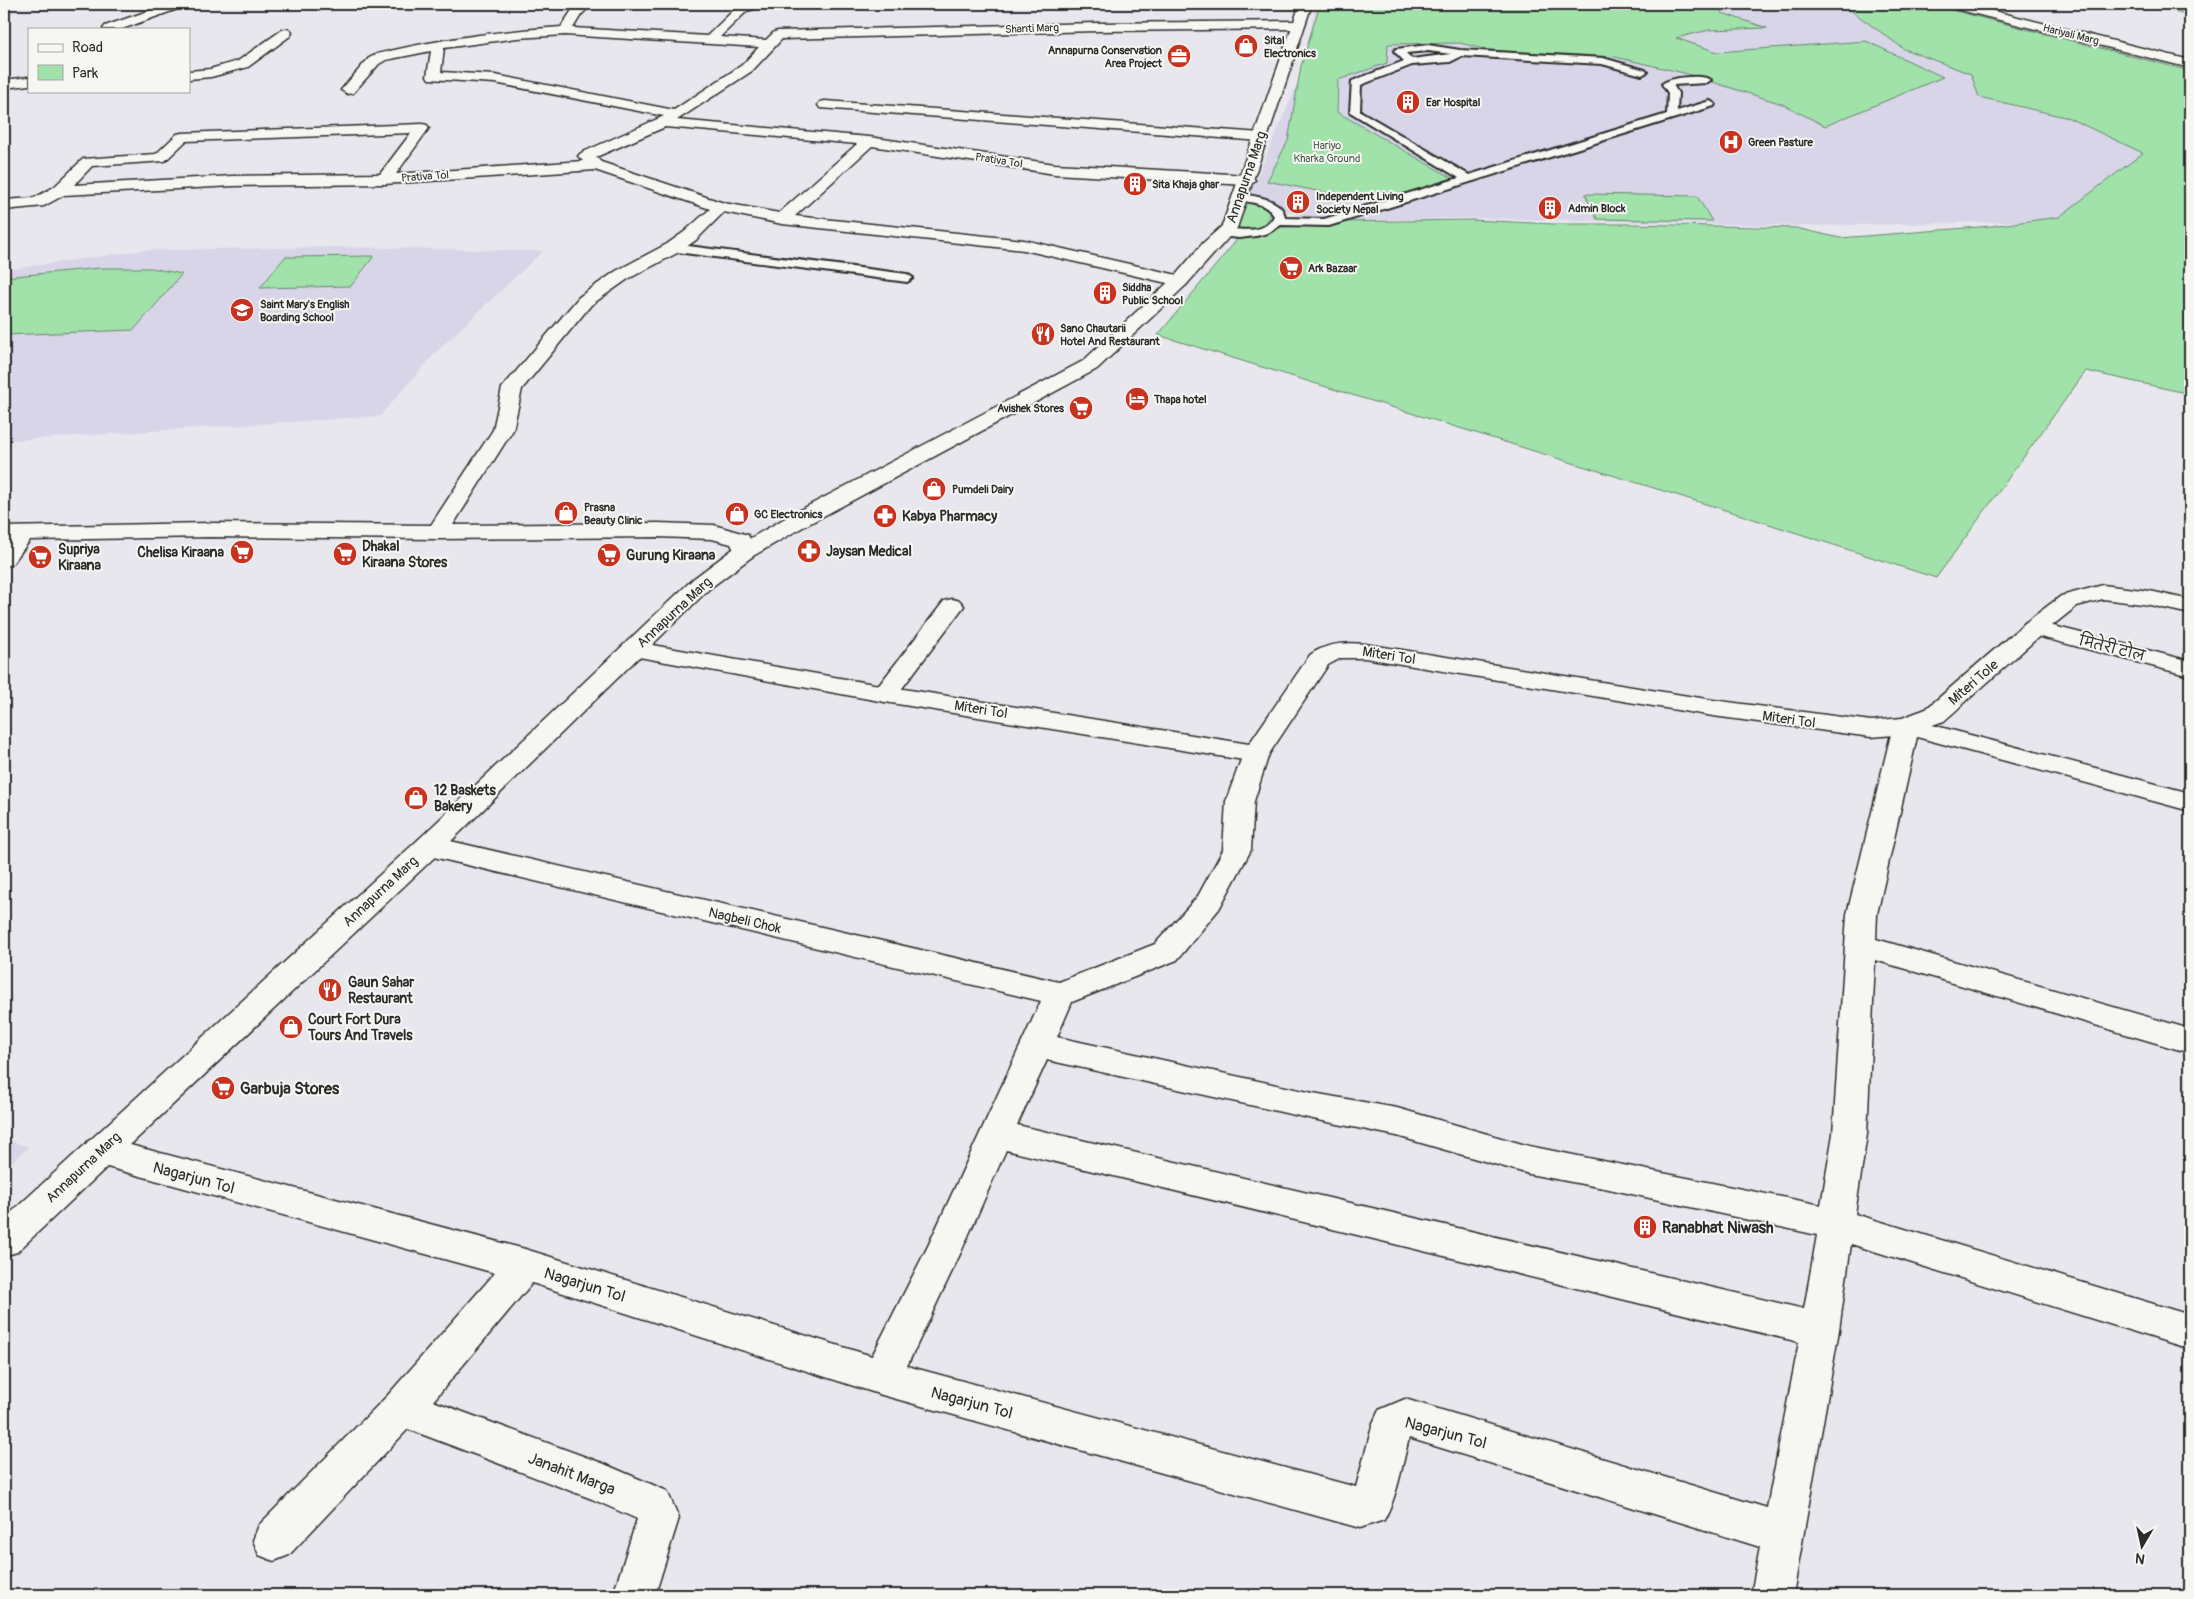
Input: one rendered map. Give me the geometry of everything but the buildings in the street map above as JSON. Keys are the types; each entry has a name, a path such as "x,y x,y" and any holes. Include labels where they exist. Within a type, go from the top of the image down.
{"street":[{"path":"112,28 178,4"},
{"path":"565,31 576,13 586,4"},
{"path":"710,40 742,8 756,4"},
{"name":"Annapurna Marg","path":"4,1241 429,846 701,584 745,551 795,522 1090,365 1180,281 1209,247 1229,228 1244,189 1306,4"},
{"name":"Hariyali Marg","path":"1952,4 2190,64"},
{"name":"Shanti Marg","path":"771,44 778,35 1096,27 1298,25"},
{"path":"348,90 374,62 382,57 457,42 517,34 565,31 771,44"},
{"path":"190,75 211,73 243,64 286,33"},
{"path":"596,165 586,156 663,123 747,68 771,44"},
{"path":"438,47 434,76 495,78 675,114"},
{"path":"4,84 28,81"},
{"path":"826,105 1261,137"},
{"name":"Prativa Tol","path":"663,123 869,141 1055,170 1244,189"},
{"path":"4,205 38,203 60,190 88,162 160,158 182,136 422,128 384,179"},
{"path":"782,219 869,141"},
{"name":"Prativa Tol","path":"60,190 233,181 384,179 596,165 721,206 782,219 1024,245 1180,281"},
{"path":"438,532 503,430 512,388 585,301 622,275 673,248 721,206"},
{"path":"4,559 14,533 209,530 438,532 658,530 714,532 740,540 745,551"},
{"name":"Miteri Tole","path":"1906,726 1935,715 1958,697 2034,628 2069,601 2103,592 2150,598 2190,608"},
{"path":"884,694 952,606"},
{"name":"मितेरी टोल","path":"2034,628 2190,669"},
{"name":"Miteri Tol","path":"634,649 884,694 1256,754 1319,660 1326,654 1351,650 1703,707 1832,725 1871,729 1906,726 2190,802"},
{"path":"1772,1595 1820,1330 1850,1134 1862,914 1906,726"},
{"path":"882,1377 943,1252 1060,994 1166,952 1209,902 1237,850 1240,800 1256,754"},
{"name":"Nagbeli Chok","path":"429,846 1060,994"},
{"path":"1860,945 2190,1041"},
{"path":"1037,1045 1313,1106 1397,1122 1529,1160 1609,1175 1837,1224 2190,1332"},
{"path":"996,1134 1820,1330"},
{"name":"Nagarjun Tol","path":"100,1151 524,1265 882,1377 1360,1508 1369,1506 1373,1499 1393,1423 1405,1418 1783,1534"},
{"path":"274,1540 402,1408 524,1265"},
{"name":"Janahit Marga","path":"402,1408 602,1483 652,1505 658,1518 634,1595"}],"lane":[{"path":"1410,62 1399,51 1428,48 1460,53 1603,61 1642,72"},
{"path":"1460,53 1450,59 1410,62 1356,83 1355,112 1468,179"},
{"path":"1672,116 1673,93 1667,84 1706,80"},
{"path":"1224,234 1257,232 1279,221 1325,224 1710,104"},
{"path":"1244,189 1258,200 1274,207 1280,216 1279,221"},
{"path":"673,248 907,278"}],"shaded area":[{"name":"Green Pasture","path":"1316,4 1919,4 2190,181 2058,221 1804,226 1475,218 1319,222 1248,198 1302,73"},
{"name":"Saint Mary's English Boarding School","path":"339,247 543,251 437,351 380,416 4,441 4,270 144,250"},
{"path":"4,1139 29,1147 4,1169"}],"green space":[{"name":"Hariyo Kharka Ground","path":"1320,4 1717,4 1722,13 1767,28 1709,30 1676,38 1717,52 1866,41 1943,77 1825,126 1782,104 1684,73 1615,57 1487,50 1460,43 1388,44 1387,63 1338,80 1337,112 1452,178 1378,203 1267,181 1288,141 1301,66"},
{"path":"1775,4 1928,4 2190,71 2190,394 2086,371 1936,578 1738,514 1158,335 1245,230 1236,230 1246,202 1266,210 1270,216 1266,223 1472,220 1553,224 1796,228 1840,238 1991,226 2059,217 2143,153 2069,118 1979,97 1971,74 1904,49 1850,10"},
{"path":"2146,4 2190,4 2190,15"},
{"path":"1585,194 1697,196 1712,221 1597,219"},
{"path":"374,256 351,286 260,288 285,257"},
{"path":"100,268 151,268 182,274 134,330 4,335 4,277"}],"place":[{"name":"Sital Electronics","path":"1246,46"},
{"name":"Annapurna Conservation Area Project","path":"1179,56"},
{"name":"Ear Hospital","path":"1408,102"},
{"name":"Green Pasture","path":"1731,142"},
{"name":"Sita Khaja ghar","path":"1135,184"},
{"name":"Independent Living Society Nepal","path":"1298,202"},
{"name":"Admin Block","path":"1550,208"},
{"name":"Ark Bazaar","path":"1291,268"},
{"name":"Siddha Public School","path":"1105,293"},
{"name":"Saint Mary's English Boarding School","path":"242,310"},
{"name":"Sano Chautarii Hotel And Restaurant","path":"1043,334"},
{"name":"Thapa hotel","path":"1137,399"},
{"name":"Avishek Stores","path":"1081,408"},
{"name":"Pumdeli Dairy","path":"934,489"},
{"name":"Prasna Beauty Clinic","path":"566,513"},
{"name":"GC Electronics","path":"737,514"},
{"name":"Kabya Pharmacy","path":"885,516"},
{"name":"Jaysan Medical","path":"809,551"},
{"name":"Chelisa Kiraana","path":"242,552"},
{"name":"Dhakal Kiraana Stores","path":"345,554"},
{"name":"Gurung Kiraana","path":"609,555"},
{"name":"Supriya Kiraana","path":"40,557"},
{"name":"12 Baskets Bakery","path":"416,798"},
{"name":"Gaun Sahar Restaurant","path":"330,990"},
{"name":"Court Fort Dura Tours And Travels","path":"291,1027"},
{"name":"Garbuja Stores","path":"223,1088"},
{"name":"Ranabhat Niwash","path":"1645,1227"}]}
